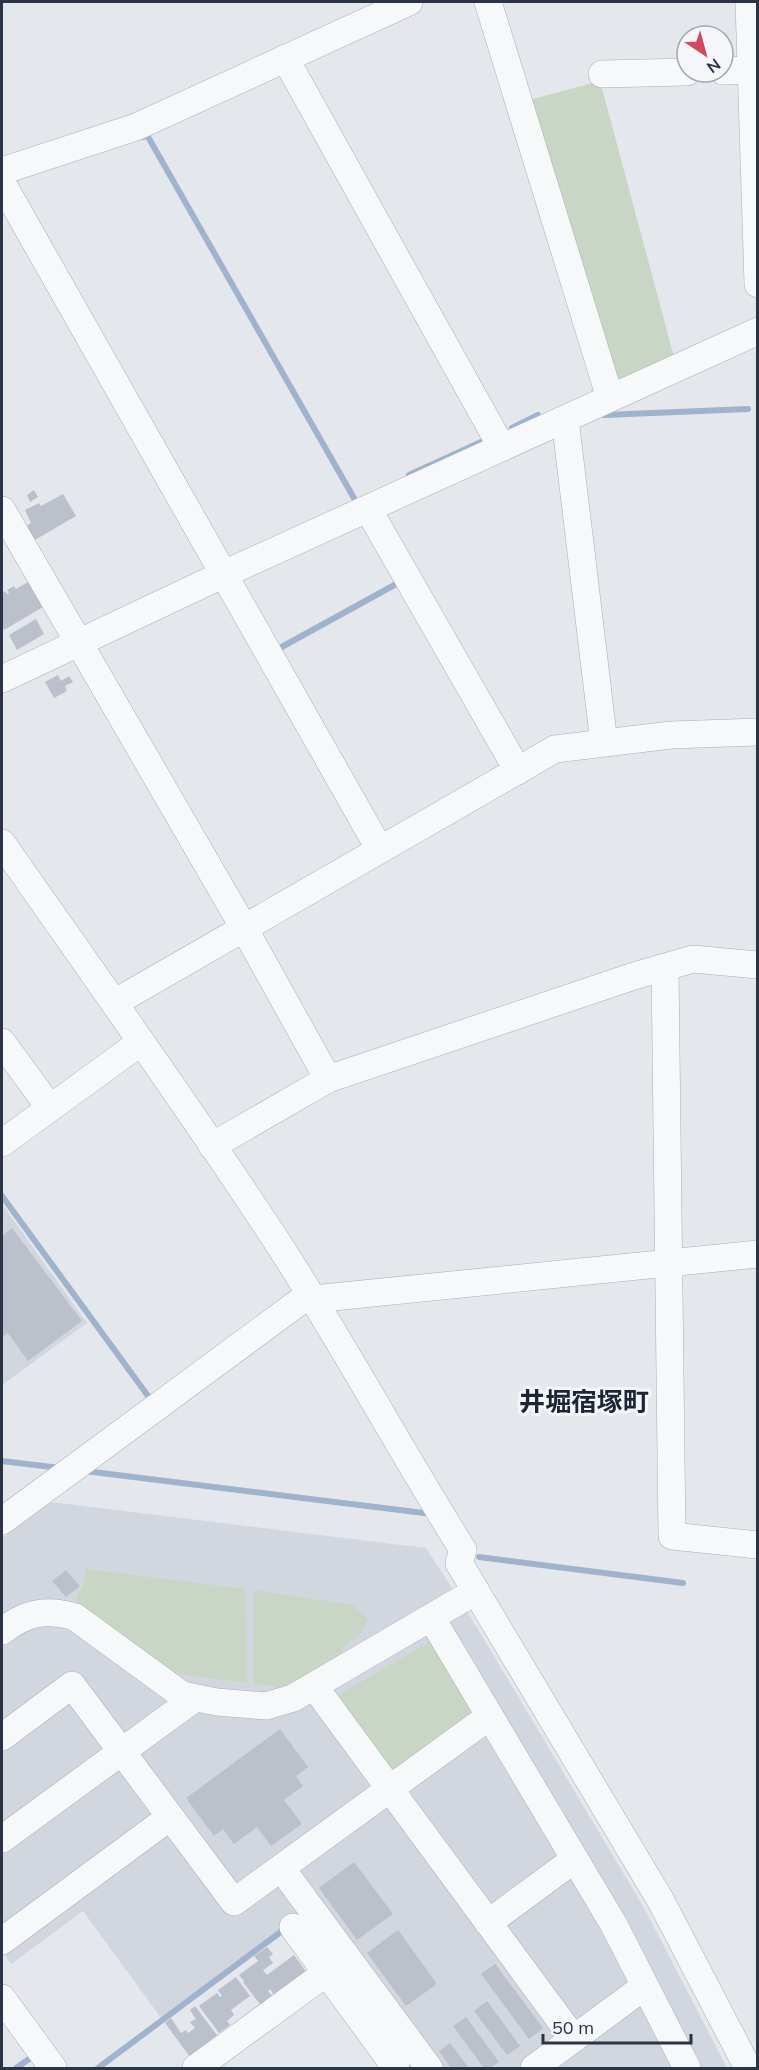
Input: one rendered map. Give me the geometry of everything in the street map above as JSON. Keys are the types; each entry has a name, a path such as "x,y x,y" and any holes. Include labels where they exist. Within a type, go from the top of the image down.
{"street":[{"path":"2,171 136,127 409,2"},
{"path":"488,2 610,398"},
{"path":"749,2 758,284"},
{"path":"285,58 502,448"},
{"path":"735,71 751,70"},
{"path":"602,74 675,72"},
{"path":"2,183 380,850"},
{"path":"2,679 224,574 758,331"},
{"path":"565,419 604,743"},
{"path":"368,509 518,771"},
{"path":"4,518 244,928 328,1079"},
{"path":"114,1003 555,749 671,735 758,732"},
{"path":"2,843 271,1232 311,1296 463,1550 459,1563 661,1901 748,2068"},
{"path":"212,1146 328,1079 665,967 693,959 758,965"},
{"path":"665,967 672,1536 758,1545"},
{"path":"2,1042 50,1108"},
{"path":"2,1143 141,1042"},
{"path":"2,1521 311,1296 758,1254"},
{"path":"2,1631 16,1620 36,1613 58,1612 75,1617 182,1695 217,1702 266,1706 293,1698 476,1591"},
{"path":"431,1617 614,1925 687,2068"},
{"path":"2,1737 72,1685 234,1902 490,1716"},
{"path":"314,1686 574,2039"},
{"path":"2,1839 195,1698"},
{"path":"5,1931 170,1817"},
{"path":"488,1923 575,1859"},
{"path":"282,1868 429,2068"},
{"path":"293,1927 396,2068"},
{"path":"196,2068 326,1973"},
{"path":"534,2068 645,1986"},
{"path":"2,1998 53,2068"}],"shaded area":[{"path":"2,1204 87,1323 2,1385"},
{"path":"51,1502 426,1548 467,1611 644,1908 727,2068 406,2068 296,1919 161,2018 83,1911 11,1964 2,1951 2,1538"}],"green space":[{"path":"600,81 674,357 623,380 614,376 529,100"},
{"path":"86,1569 246,1589 247,1683 171,1673 78,1608 76,1597 83,1587"},
{"path":"254,1590 353,1605 368,1620 359,1636 345,1645 341,1655 298,1682 280,1687 254,1684"},
{"path":"436,1638 479,1710 397,1777 332,1699"}],"building":[{"path":"34,490 38,497 30,502 27,495"},
{"path":"63,494 76,516 33,541 25,527 31,523 25,510 39,503 41,506"},
{"path":"28,582 43,607 4,630 2,593 5,591 7,594 9,593 7,590 14,586 16,589"},
{"path":"36,619 44,634 17,650 9,635"},
{"path":"58,675 61,681 69,676 73,682 65,686 67,691 54,698 45,682"},
{"path":"12,1228 82,1321 28,1361 8,1333 2,1337 2,1236"},
{"path":"66,1570 80,1586 66,1597 52,1581"},
{"path":"280,1729 308,1767 296,1776 303,1786 284,1800 302,1824 271,1846 257,1827 234,1844 223,1829 214,1836 186,1798"},
{"path":"354,1862 393,1914 357,1940 319,1888"},
{"path":"398,1930 437,1984 406,2006 367,1953"},
{"path":"267,1947 273,1954 269,1957 273,1963 263,1970 267,1975 294,1955 307,1973 276,1998 270,1989 268,1991 275,2000 263,2008 239,1975 258,1961 254,1956"},
{"path":"495,1964 543,2028 529,2039 481,1974"},
{"path":"236,1977 250,1996 231,2010 234,2015 227,2021 230,2025 219,2033 199,2006 217,1993 220,1997 222,1996 218,1990"},
{"path":"487,2001 520,2046 507,2055 474,2011"},
{"path":"195,2006 220,2039 190,2057 165,2023 171,2018 181,2033 186,2030 188,2033 195,2028 190,2022 196,2019 190,2010"},
{"path":"466,2017 499,2062 490,2068 484,2068 453,2026"},
{"path":"450,2043 469,2068 451,2068 439,2051"}],"waterway":[{"path":"143,137 147,135 355,500"},
{"path":"605,415 748,409"},
{"path":"512,428 538,415"},
{"path":"409,475 481,442"},
{"path":"278,649 398,583 396,580"},
{"path":"2,1196 151,1400"},
{"path":"2,1461 60,1468"},
{"path":"85,1471 432,1514"},
{"path":"479,1557 683,1583"},
{"path":"98,2068 282,1931"},
{"path":"16,2068 35,2055"}],"district":[{"name":"井堀宿塚町","path":"584,1402"}]}
